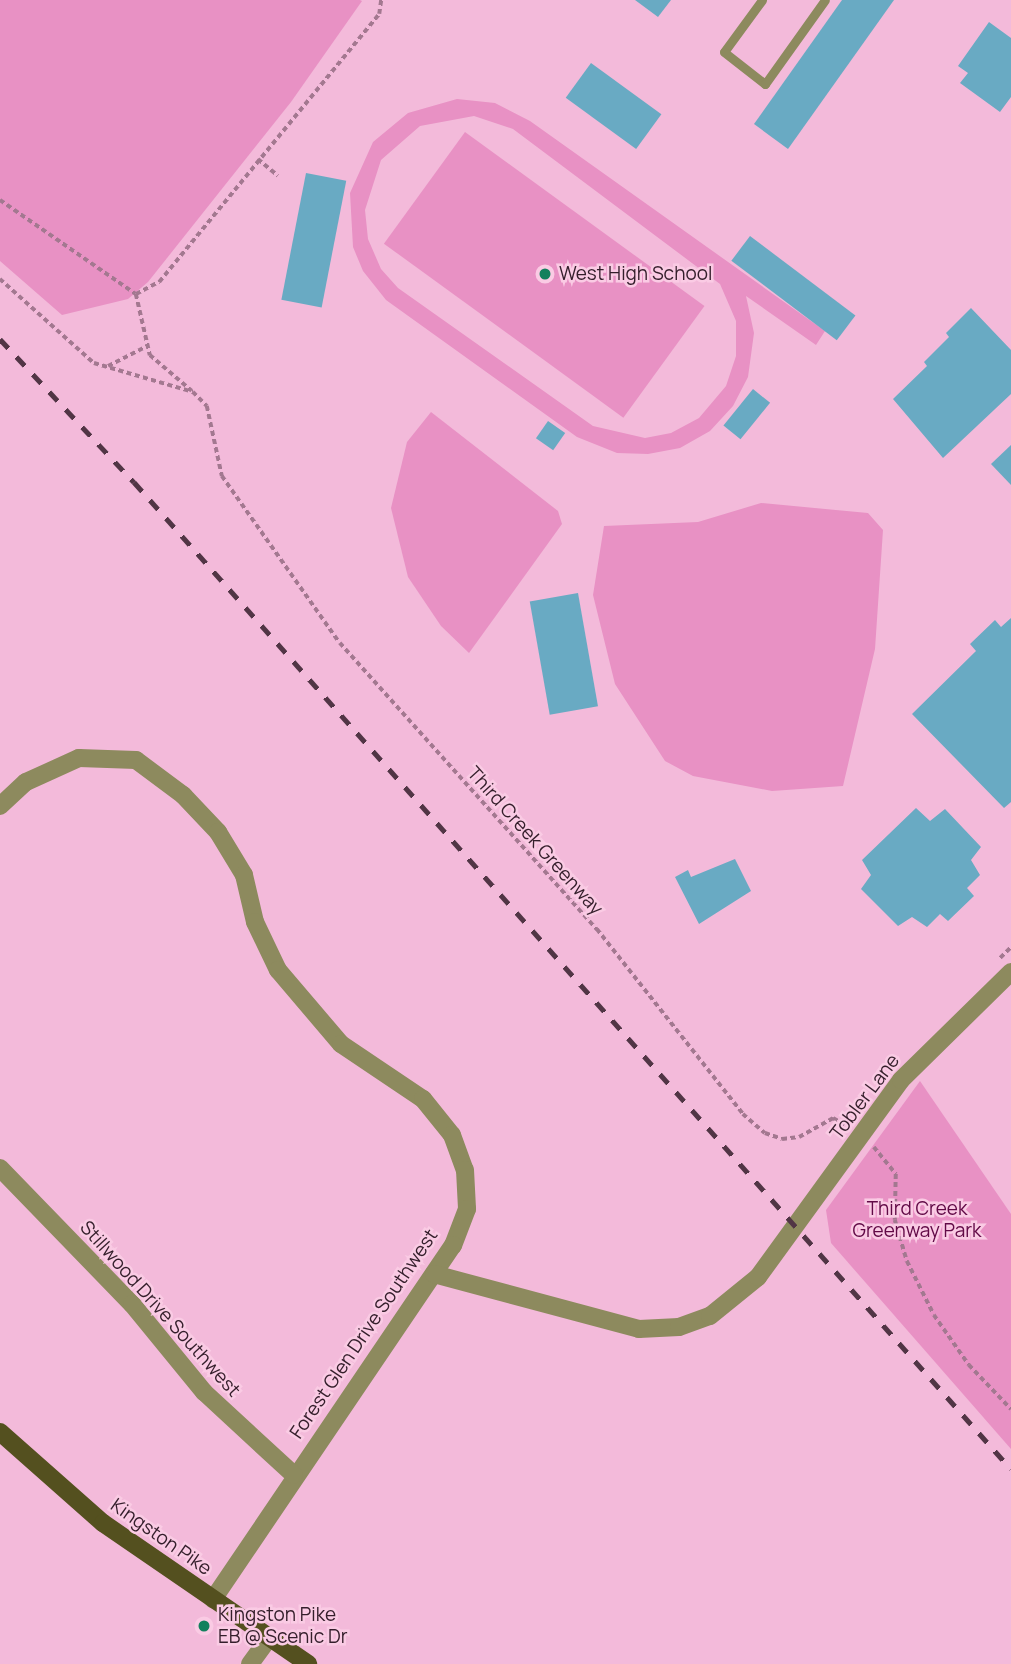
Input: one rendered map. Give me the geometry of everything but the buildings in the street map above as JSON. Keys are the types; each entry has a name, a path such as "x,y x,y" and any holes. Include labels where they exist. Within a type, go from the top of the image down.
{"main road":[{"name":"Kingston Pike","path":"0,1432 103,1523 308,1664"}],"street":[{"name":"Forest Glen Drive Southwest","path":"0,807 26,782 79,758 136,760 183,795 218,832 244,875 255,922 278,970 341,1044 423,1099 452,1135 465,1170 467,1209 434,1274 294,1475 213,1600"},
{"name":"Tobler Lane","path":"434,1274 639,1329 679,1327 733,1301 795,1229 901,1080 1011,972"},
{"name":"Stillwood Drive Southwest","path":"0,1168 132,1304 204,1392 294,1475"},
{"path":"250,1664 270,1638"}],"lane":[{"path":"762,0 723,52 765,84 825,0"}],"path":[{"path":"136,294 159,282 379,14 381,0"},
{"path":"258,159 278,176"},
{"path":"0,200 136,294 147,346 193,392"},
{"path":"0,279 83,354 108,366 193,392"},
{"path":"108,366 147,346"},
{"name":"Third Creek Greenway","path":"193,392 207,406 222,476 340,643 597,929 725,1094 765,1133 782,1139 799,1137 833,1118 861,1136 896,1174 895,1220 907,1261 934,1315 969,1365 1011,1409"}],"green space":[{"path":"0,0 362,1 291,102 148,282 128,299 62,315 0,261"},
{"path":"457,99 495,103 530,121 825,331 816,345 746,296 754,333 748,377 733,406 710,431 680,448 648,454 617,453 577,437 386,300 363,271 353,247 350,193 373,142 408,113","holes":["474,116 513,129 720,284 736,321 736,356 726,386 699,418 671,433 645,438 593,426 398,288 381,269 368,239 365,210 381,160 420,126"]},
{"name":"West High School","path":"465,132 704,306 623,418 384,244"},
{"path":"431,412 558,511 562,524 469,653 441,626 408,577 391,508 407,442"},
{"path":"761,503 868,513 883,530 875,649 843,786 772,791 693,776 665,761 615,684 593,595 604,526 698,522"},
{"name":"Third Creek Greenway Park","path":"920,1081 1011,1214 1011,1449 831,1243 826,1210"}],"railway":[{"path":"0,339 134,482 1011,1469"}],"place":[{"name":"West High School","path":"545,274"},
{"name":"Kingston Pike EB @ Scenic Dr","path":"204,1626"}]}
